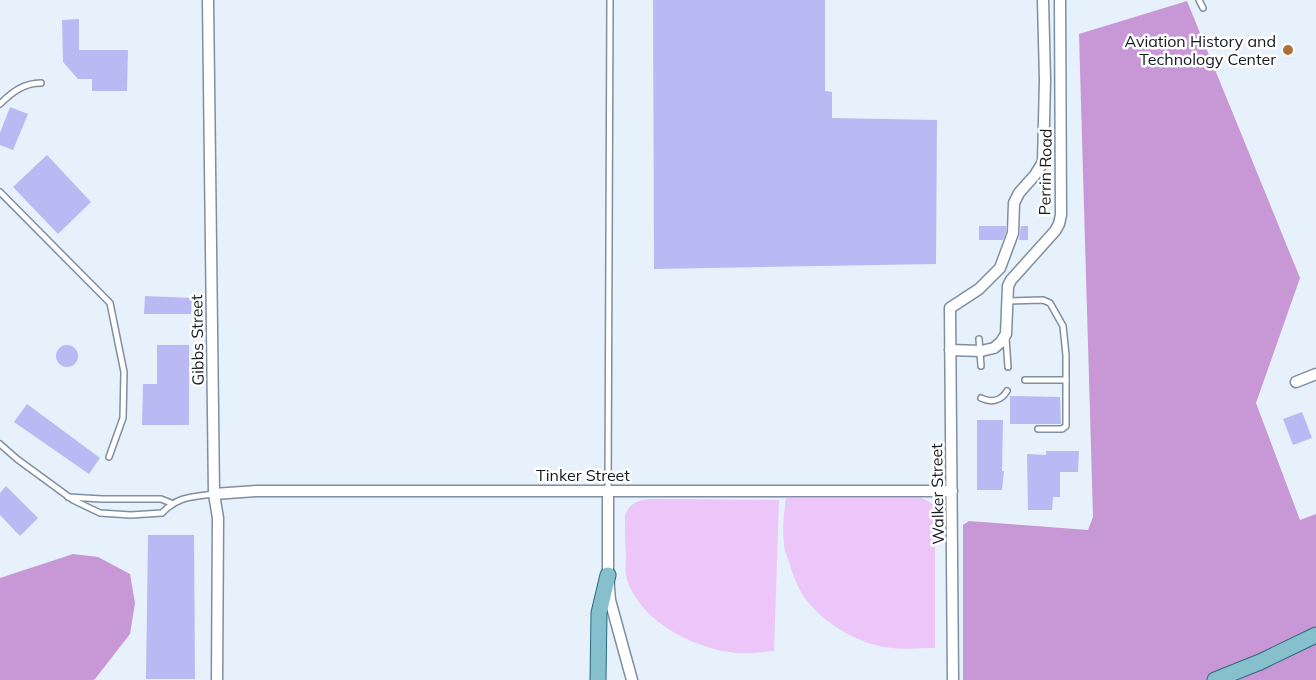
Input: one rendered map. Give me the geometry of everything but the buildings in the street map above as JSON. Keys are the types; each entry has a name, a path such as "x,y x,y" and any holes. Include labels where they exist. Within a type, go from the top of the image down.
{"main road":[{"path":"598,680 599,613 608,575"},
{"path":"1215,680 1316,634"},
{"path":"1245,680 1283,651"}],"street":[{"name":"Gibbs Street","path":"208,0 214,494 218,518 217,680"},
{"name":"Walker Street","path":"953,680 950,308 979,289 1000,268 1013,234 1014,202 1043,162 1045,80 1043,0"},
{"name":"Perrin Road","path":"1006,334 1008,286 1055,231 1061,215 1060,0"},
{"path":"950,350 979,351 994,348 1006,334"},
{"path":"1296,382 1316,374"},
{"path":"608,490 608,575 611,606 632,680"},
{"name":"Tinker Street","path":"214,494 269,491 952,490"}],"lane":[{"path":"608,490 610,0"},
{"path":"1199,0 1203,9"},
{"path":"0,104 14,91 33,83 41,83"},
{"path":"0,192 110,303 124,372 123,418 109,457"},
{"path":"1006,301 1043,300 1050,303 1063,326 1066,355 1066,426 1062,429 1038,429"},
{"path":"1006,334 1008,367"},
{"path":"979,339 981,366"},
{"path":"1025,380 1066,380"},
{"path":"981,398 988,401 998,400 1007,392"},
{"path":"0,444 68,497 100,513 162,513 171,503 185,498 214,494"},
{"path":"68,497 161,499 171,503"}],"shaded area":[{"path":"1187,1 1300,278 1256,403 1300,520 1316,514 1316,680 963,680 963,525 969,521 1088,530 1093,517 1079,34"},
{"path":"786,498 921,498 932,504 936,512 935,648 897,648 872,644 837,628 816,611 799,589 785,551 783,527"},
{"path":"650,499 779,500 774,651 737,653 703,646 670,630 642,606 632,592 626,576 625,516 628,508 634,503"},
{"path":"73,554 98,557 130,574 135,603 130,634 93,680 0,680 0,578"}],"place":[{"name":"Aviation History and Technology Center","path":"1288,50"}]}
